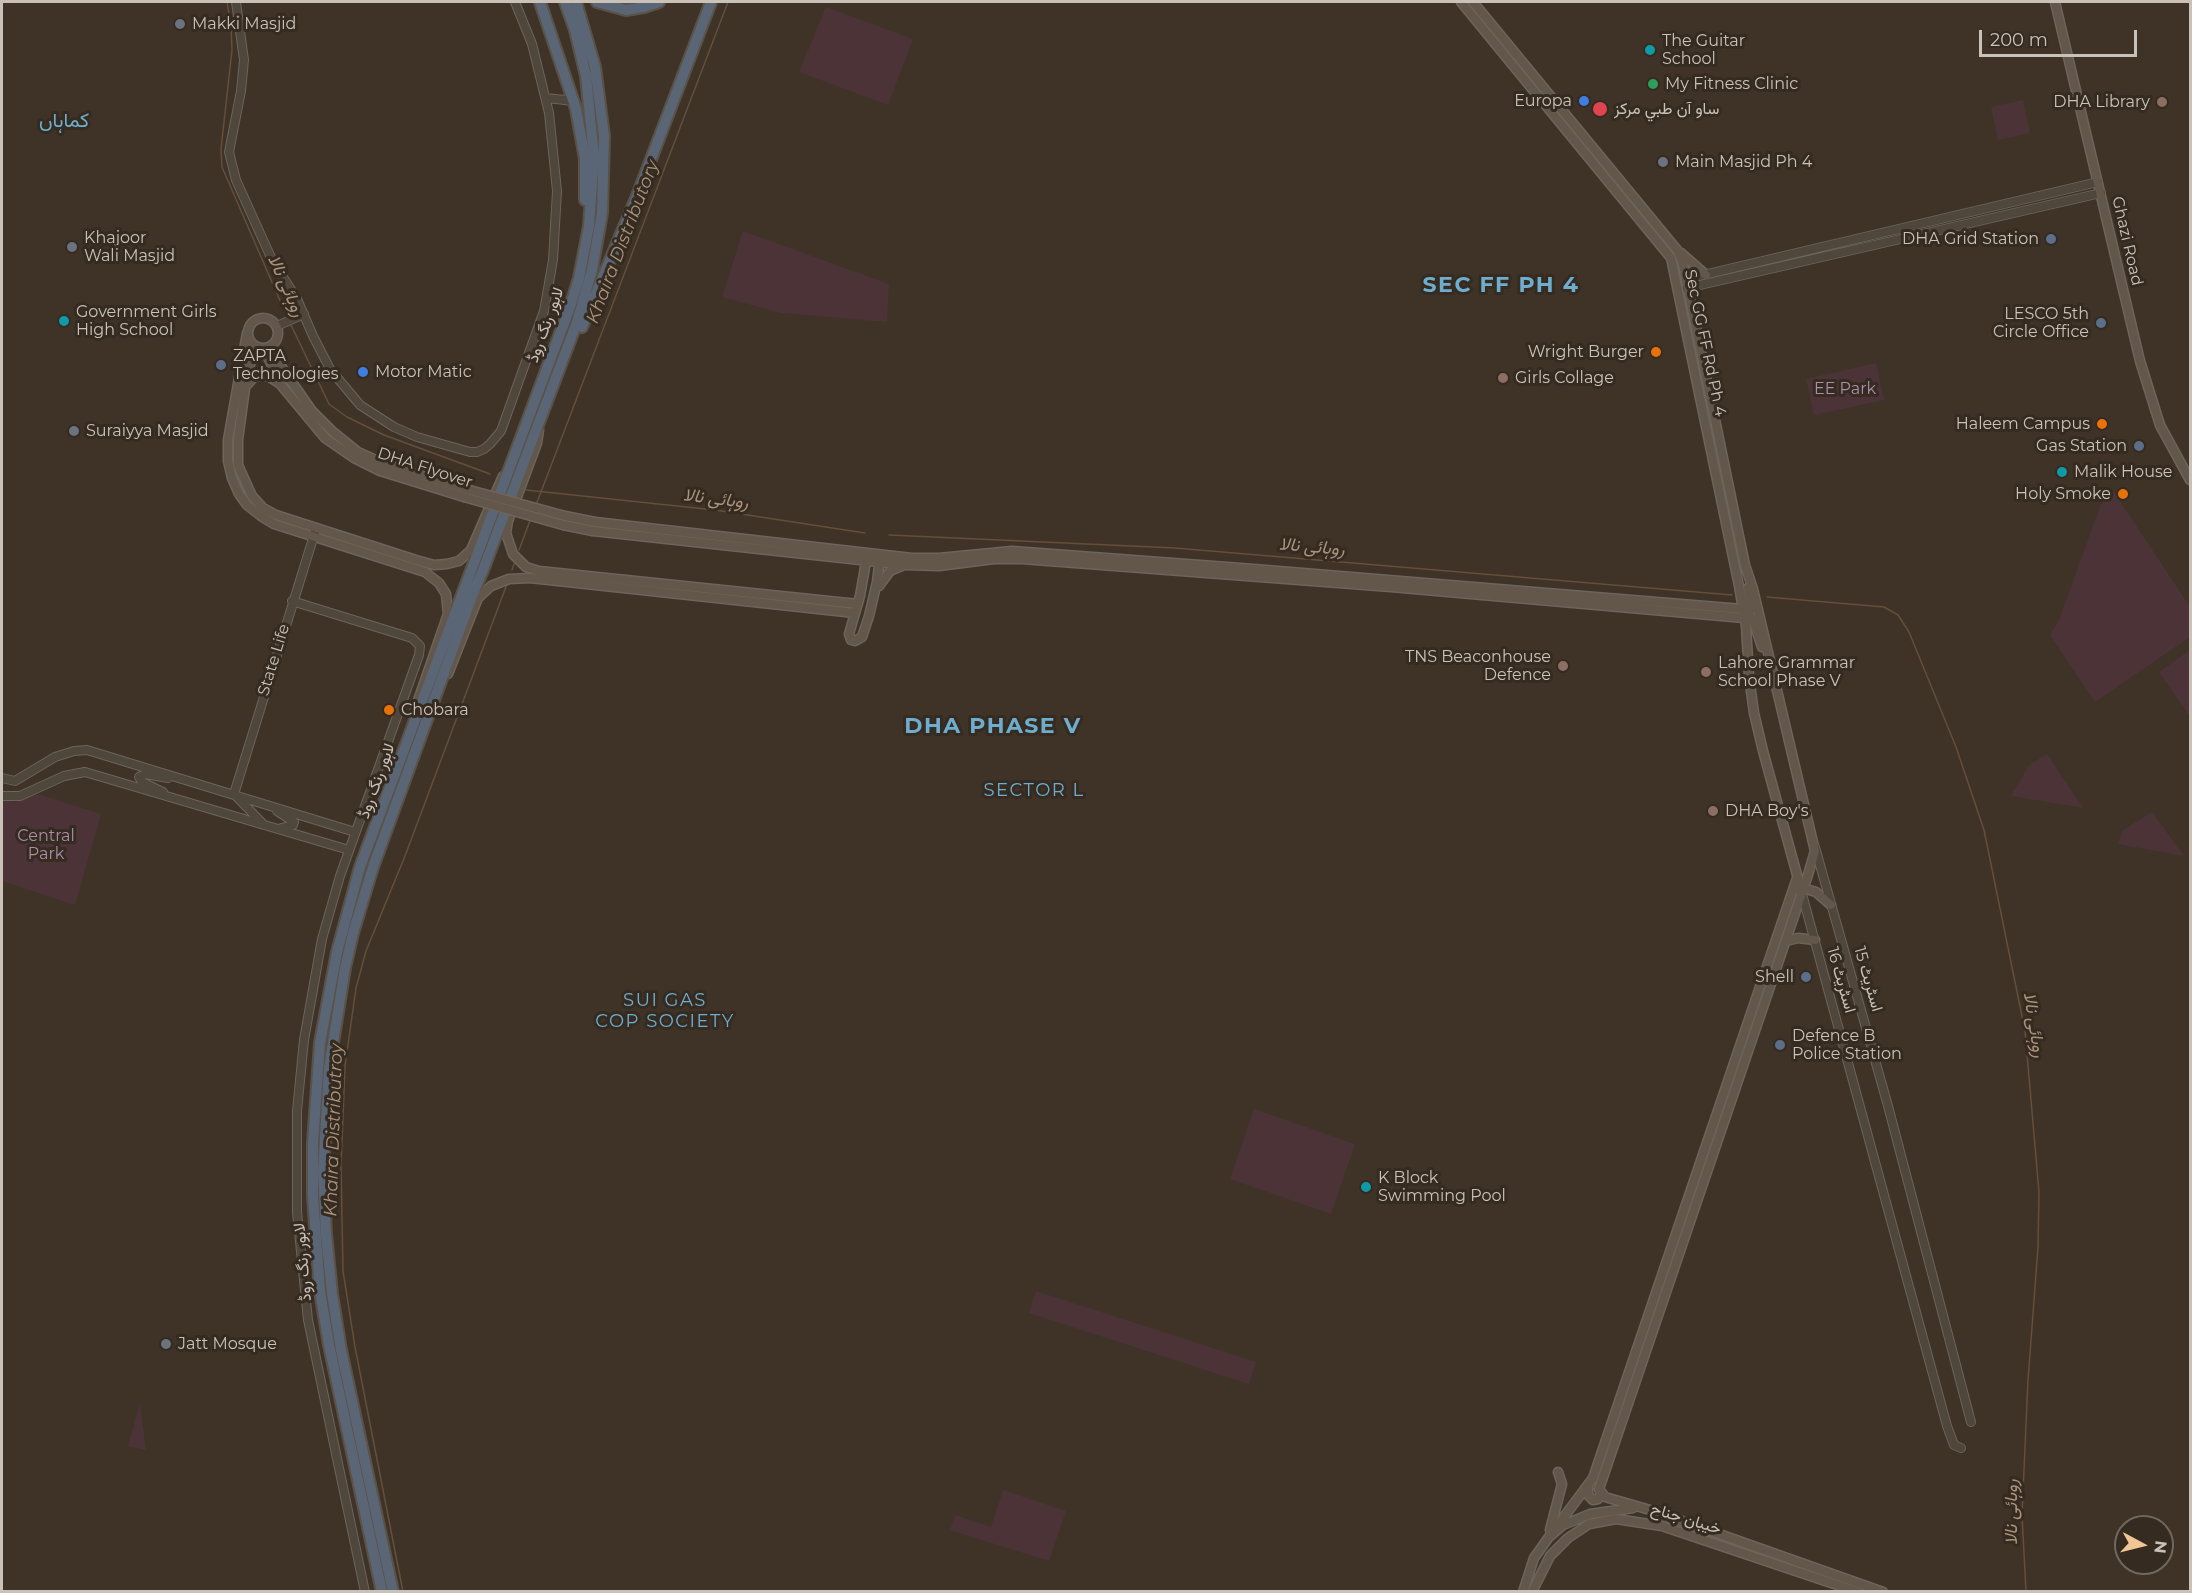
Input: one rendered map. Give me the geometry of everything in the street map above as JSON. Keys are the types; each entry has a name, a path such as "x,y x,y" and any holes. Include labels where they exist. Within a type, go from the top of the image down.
{"highway":[{"path":"540,2 574,101 582,137 586,180 582,227 570,289 570,307"},
{"name":"لاہور رنگ روڈ","path":"382,1592 325,1320 315,1241 313,1143 320,1043 337,952 360,867 570,307 582,267 589,226 594,157 586,76 575,30 565,2"},
{"name":"لاہور رنگ روڈ","path":"393,1592 334,1305 326,1234 324,1134 333,1034 353,933 379,848 541,417 592,270 602,213 604,136 595,67 576,2"},
{"path":"597,2 626,10 659,2"},
{"path":"541,417 554,399 637,196 711,2"}],"main road":[{"name":"Sec GG FF Rd Ph 4","path":"1461,2 1560,115 1671,258 1745,613"},
{"path":"1473,2 1560,115 1678,251 1706,275"},
{"name":"Ghazi Road","path":"2055,2 2134,340 2150,395 2166,437 2190,480"},
{"path":"1678,251 1686,279 1747,574 1751,606 1745,613"},
{"path":"409,736 417,699 448,614 446,594 439,583 425,572 315,532 276,515 263,508 252,496 238,465 238,440 245,388 251,360 260,348 273,344 281,324 260,318 251,323 247,333 228,440 228,461 232,478 243,499 261,516 274,524 315,532 434,565 452,563 464,558 471,550 497,486 515,453"},
{"path":"247,333 248,339 260,348"},
{"name":"DHA Flyover","path":"273,344 280,364 312,411 358,452 465,493"},
{"name":"DHA Flyover","path":"260,348 281,385 326,438 354,458 380,471 594,527 880,559"},
{"path":"245,388 254,376 260,375 268,376 281,385"},
{"path":"541,417 537,443 508,521 506,533 513,554 526,567 539,572 857,608"},
{"path":"880,559 939,558 1012,551 1254,569 1745,613 1753,620 1769,659"},
{"path":"867,557 857,608 849,632 853,641 859,641 862,637 874,594 880,559"},
{"path":"880,559 906,565 939,566 994,559 1022,559 1745,613"},
{"path":"874,594 885,576 895,568 906,565"},
{"path":"433,703 453,663 478,598 483,570"},
{"name":"اسٹریٹ 15","path":"1747,574 1814,845"},
{"path":"478,598 496,584 509,579 523,578 857,608"},
{"name":"اسٹریٹ 16","path":"1745,613 1754,713 1800,887"},
{"path":"1549,1537 1588,1487 1800,887 1814,859 1814,845"},
{"path":"1800,887 1820,895 1831,905"},
{"path":"1603,1496 1599,1489 1600,1484 1786,941 1800,887"},
{"path":"1786,941 1798,938 1815,940"},
{"path":"1549,1537 1562,1484 1558,1472"},
{"name":"خیبان جناح","path":"1588,1487 1588,1496 1593,1500 1598,1500 1603,1496 1657,1512 1883,1592"},
{"name":"خیبان جناح","path":"1523,1592 1534,1558 1549,1537 1563,1525 1590,1514 1640,1508"},
{"name":"خیبان جناح","path":"1532,1592 1550,1556 1568,1538 1588,1524 1616,1519 1662,1526 1835,1588 1858,1592"}],"street":[{"path":"236,2 244,60 241,91 229,152 236,180 257,229 273,262 297,298 301,316 330,369 348,392 375,416 417,437 462,451 477,452 490,444 501,430 534,343 550,284 553,260 556,191 554,149 546,98 532,44 515,2"},
{"path":"546,98 574,101"},
{"path":"1686,279 2098,182"},
{"path":"1687,288 2101,194"},
{"path":"281,324 301,316"},
{"name":"State Life","path":"234,794 315,532"},
{"path":"292,601 412,638 420,646 412,675 355,832 322,939 306,1022 297,1112 296,1203 308,1320 365,1592"},
{"path":"2,778 15,781 51,759 82,749 355,832"},
{"path":"2,796 20,796 64,776 81,772 349,850"},
{"path":"171,798 142,782 139,777 145,774 181,778"},
{"path":"234,794 264,826"},
{"path":"263,803 294,822 292,825 276,829"},
{"name":"اسٹریٹ 15","path":"1814,845 1888,1106 1971,1422"},
{"name":"اسٹریٹ 16","path":"1800,887 1947,1426 1954,1445 1961,1448"}],"green space":[{"path":"826,7 913,39 888,105 799,72"},
{"path":"2023,100 2030,133 1998,140 1991,107"},
{"path":"743,231 889,284 887,322 781,313 722,297"},
{"name":"EE Park","path":"1876,363 1884,400 1814,415 1806,379"},
{"path":"2114,492 2190,607 2190,637 2095,702 2050,635 2059,620 2102,501"},
{"path":"2190,650 2190,717 2159,672"},
{"path":"2047,754 2083,808 2011,796 2029,765"},
{"name":"Central Park","path":"34,795 41,795 101,814 75,905 2,881 2,800 15,802"},
{"path":"2152,812 2184,856 2118,844 2123,830"},
{"path":"1254,1109 1355,1144 1331,1214 1230,1179"},
{"path":"1036,1291 1256,1362 1249,1384 1029,1313"},
{"path":"140,1403 146,1450 128,1446"},
{"path":"1003,1490 1066,1511 1049,1561 950,1530 955,1515 991,1527"}],"waterway":[{"name":"روہائی نالا","path":"227,2 232,50 221,149 222,167 288,319"},
{"name":"Khaira Distributory","path":"536,505 728,2"},
{"name":"روہائی نالا","path":"290,323 329,404 347,417 384,435 490,474"},
{"name":"روہائی نالا","path":"526,490 715,510 865,533"},
{"name":"Khaira Distributroy","path":"519,550 531,518"},
{"name":"روہائی نالا","path":"889,535 1175,548 1732,595"},
{"name":"Khaira Distributroy","path":"512,570 514,564"},
{"name":"Khaira Distributroy","path":"403,1592 355,1347 343,1271 341,1166 345,1066 356,988 366,951 405,856 507,584"},
{"name":"روہائی نالا","path":"1767,597 1884,607 1898,615 1909,632 1956,747 1984,830 2025,1031 2039,1192 2038,1247 2028,1380 2022,1515 2026,1592"}],"place":[{"name":"Makki Masjid","path":"180,24"},
{"name":"The Guitar School","path":"1650,50"},
{"name":"My Fitness Clinic","path":"1653,84"},
{"name":"Europa","path":"1584,101"},
{"name":"DHA Library","path":"2162,102"},
{"name":"ساو آن طبي مرکز","path":"1600,109"},
{"name":"Main Masjid Ph 4","path":"1663,162"},
{"name":"DHA Grid Station","path":"2051,239"},
{"name":"Khajoor Wali Masjid","path":"72,247"},
{"name":"Government Girls High School","path":"64,321"},
{"name":"LESCO 5th Circle Office","path":"2101,323"},
{"name":"Wright Burger","path":"1656,352"},
{"name":"ZAPTA Technologies","path":"221,365"},
{"name":"Motor Matic","path":"363,372"},
{"name":"Girls Collage","path":"1503,378"},
{"name":"Haleem Campus","path":"2102,424"},
{"name":"Suraiyya Masjid","path":"74,431"},
{"name":"Gas Station","path":"2139,446"},
{"name":"Malik House","path":"2062,472"},
{"name":"Holy Smoke","path":"2123,494"},
{"name":"TNS Beaconhouse Defence","path":"1563,666"},
{"name":"Lahore Grammar School Phase V","path":"1706,672"},
{"name":"Chobara","path":"389,710"},
{"name":"DHA Boy's","path":"1713,811"},
{"name":"Shell","path":"1806,977"},
{"name":"Defence B Police Station","path":"1780,1045"},
{"name":"K Block Swimming Pool","path":"1366,1187"},
{"name":"Jatt Mosque","path":"166,1344"}],"district":[{"name":"کماہاں","path":"64,121"},
{"name":"SEC FF PH 4","path":"1501,286"},
{"name":"DHA PHASE V","path":"993,727"},
{"name":"SECTOR L","path":"1034,791"},
{"name":"SUI GAS COP SOCIETY","path":"665,1011"}]}
